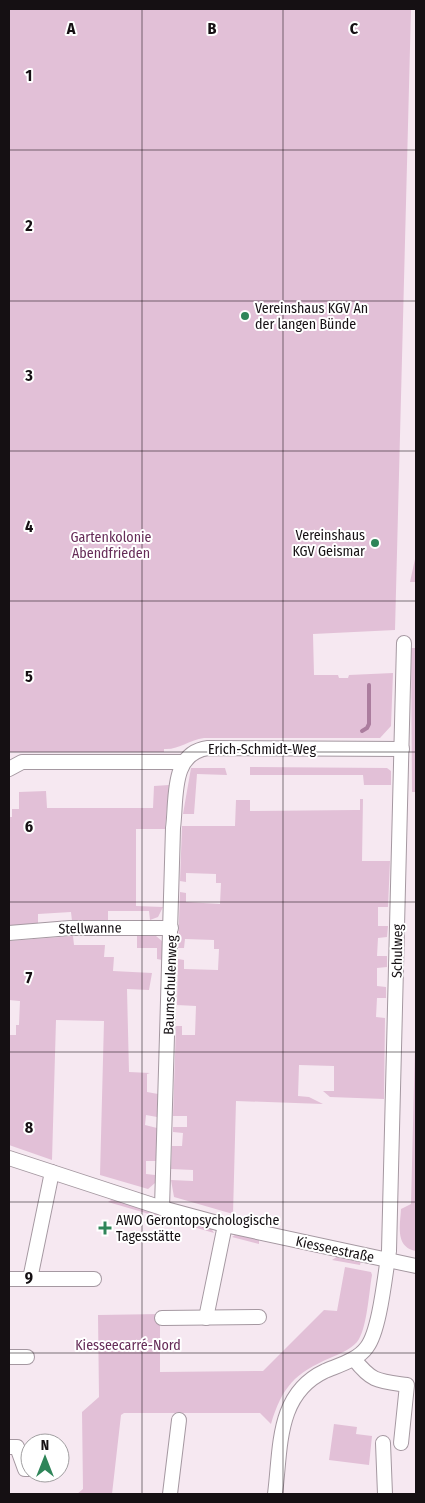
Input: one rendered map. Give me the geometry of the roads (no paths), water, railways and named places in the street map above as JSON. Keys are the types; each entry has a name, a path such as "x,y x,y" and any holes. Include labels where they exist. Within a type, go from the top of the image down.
{"street":[{"name":"Schulweg","path":"354,1359 362,1354 372,1339 387,1260 395,1042 404,642"},
{"name":"Erich-Schmidt-Weg","path":"182,762 192,752 208,748 402,748"},
{"path":"9,769 22,762 182,762"},
{"name":"Baumschulenweg","path":"162,1208 174,828 182,762"},
{"name":"Stellwanne","path":"9,933 70,928 172,928"},
{"name":"Kiesseestraße","path":"9,1158 162,1208 225,1225 416,1266"},
{"path":"30,1279 52,1172"},
{"path":"206,1318 225,1225"},
{"path":"9,1279 94,1279"},
{"path":"162,1318 259,1317"},
{"path":"9,1357 27,1357"},
{"path":"276,1494 284,1420 293,1398 310,1380 354,1359 366,1375 384,1382 407,1385 401,1442"},
{"path":"170,1494 179,1420"},
{"path":"383,1443 385,1494"},
{"path":"9,1447 17,1447 20,1455"}],"waterway":[{"path":"362,731 369,724 369,685"}],"place":[{"name":"Vereinshaus KGV An der langen Bünde","path":"245,316"},
{"name":"Vereinshaus KGV Geismar","path":"375,543"},
{"name":"AWO Gerontopsychologische Tagesstätte","path":"105,1228"}],"park label":[{"name":"Gartenkolonie Abendfrieden","path":"111,546"},
{"name":"Kiesseecarré-Nord","path":"128,1345"}]}
